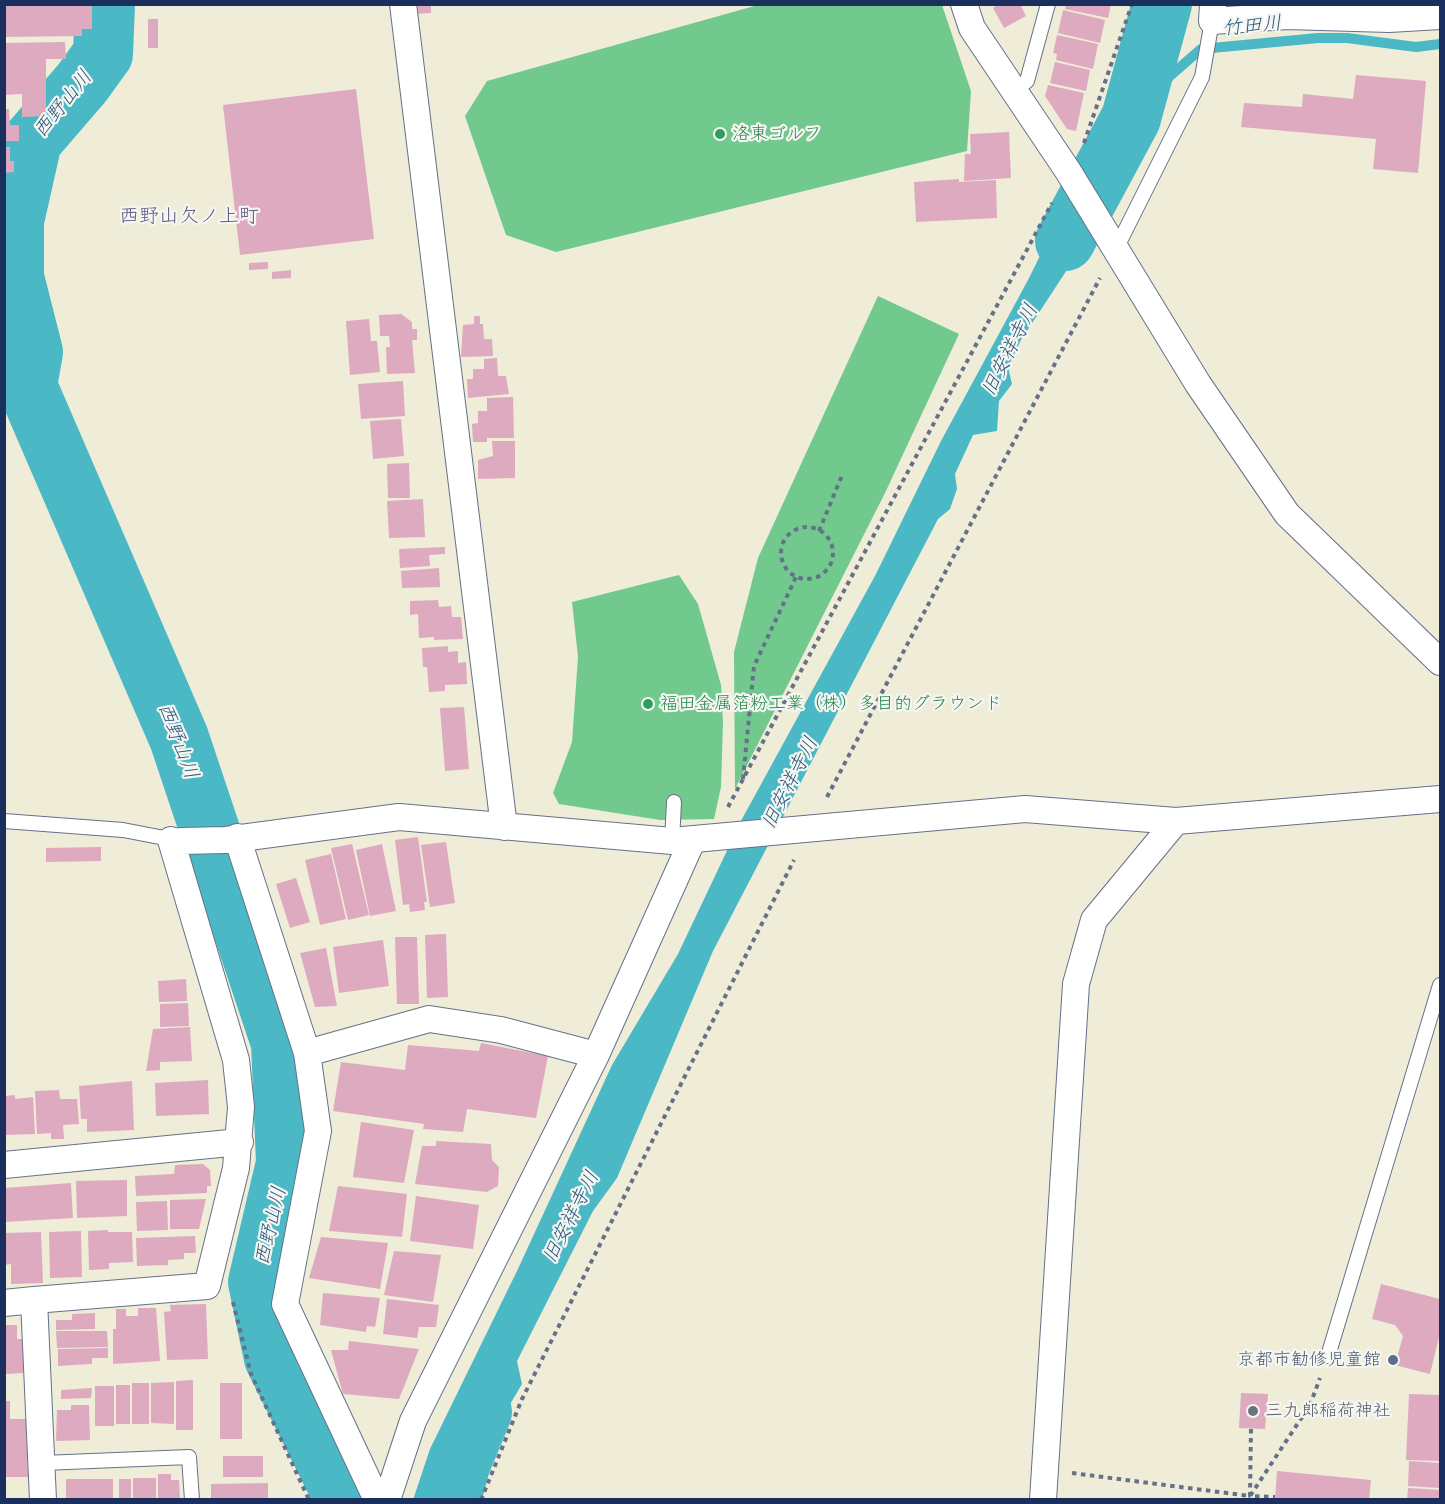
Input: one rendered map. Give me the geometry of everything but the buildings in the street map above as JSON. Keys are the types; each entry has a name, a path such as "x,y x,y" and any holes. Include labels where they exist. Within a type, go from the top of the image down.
{"street":[{"path":"403,4 504,827"},
{"path":"963,4 972,28 1068,171 1197,384 1287,514 1440,662"},
{"path":"1212,20 1287,16 1389,19 1440,16"},
{"path":"4,1303 207,1286 240,1142 241,1107 236,1060 176,840 232,839 399,817 504,827 700,839 1025,809 1176,821 1440,799"},
{"path":"1043,1500 1076,984 1094,920 1176,821"},
{"path":"232,839 307,1053 318,1131 285,1304 377,1500"},
{"path":"387,1500 413,1421 596,1055 700,839"},
{"path":"307,1053 429,1019 501,1030 596,1055"},
{"path":"4,1165 240,1142"},
{"path":"34,1300 43,1463 42,1500"}],"lane":[{"path":"1014,92 1027,81 1048,4"},
{"path":"1116,249 1202,77 1212,20"},
{"path":"675,802 700,839"},
{"path":"4,821 123,830 176,840"},
{"path":"1328,1356 1440,985"},
{"path":"43,1463 189,1457 192,1500"}],"path":[{"path":"700,839 743,782 1085,143 1132,4"},
{"path":"480,1500 522,1399 807,829 1116,249"},
{"path":"819,531 843,474"},
{"path":"811,528 819,531 825,536 832,550 830,565 818,576 810,579 796,577 782,561 783,543 796,530 811,528"},
{"path":"743,782 754,666 796,577"},
{"path":"232,1300 251,1374 309,1500"},
{"path":"1250,1496 1310,1405 1328,1356"},
{"path":"1250,1496 1251,1429"},
{"path":"1086,1475 1250,1496 1275,1497"}],"green space":[{"name":"洛東ゴルフ","path":"758,5 942,5 971,91 967,151 556,252 506,235 465,116 487,81"},
{"path":"878,296 959,334 885,493 735,789 734,652 758,558"},
{"name":"福田金属箔粉工業（株）多目的グラウンド","path":"679,575 698,604 721,685 723,723 721,787 714,819 660,820 559,804 553,793 572,742 578,657 572,602"}],"water":[{"path":"1091,153 1120,189 1021,340 1008,367 1012,384 999,401 997,431 973,435 955,474 957,489 950,509 938,519 713,951 617,1178 593,1211 517,1361 522,1384 496,1428 475,1429 450,1499 413,1500 430,1449 517,1271 612,1065 678,954 742,819 876,574 941,441 1028,280"}],"waterway":[{"name":"西野山川","path":"105,4 103,54 82,83 32,141 14,221 14,277 33,352 27,386 179,738 281,1043 286,1163 258,1282 274,1358 345,1500"},
{"name":"旧安祥寺川","path":"1065,241 1131,118 1162,4"},
{"name":"竹田川","path":"1131,118 1170,76 1201,49 1318,38 1347,38 1416,47 1440,44"},
{"name":"旧安祥寺川","path":"451,1500 460,1465 482,1412"}],"place":[{"name":"洛東ゴルフ","path":"720,134"},
{"name":"福田金属箔粉工業（株）多目的グラウンド","path":"648,704"},
{"name":"京都市勧修児童館","path":"1393,1360"},
{"name":"三九郎稲荷神社","path":"1253,1411"}],"district":[{"name":"西野山欠ノ上町","path":"189,216"}]}
